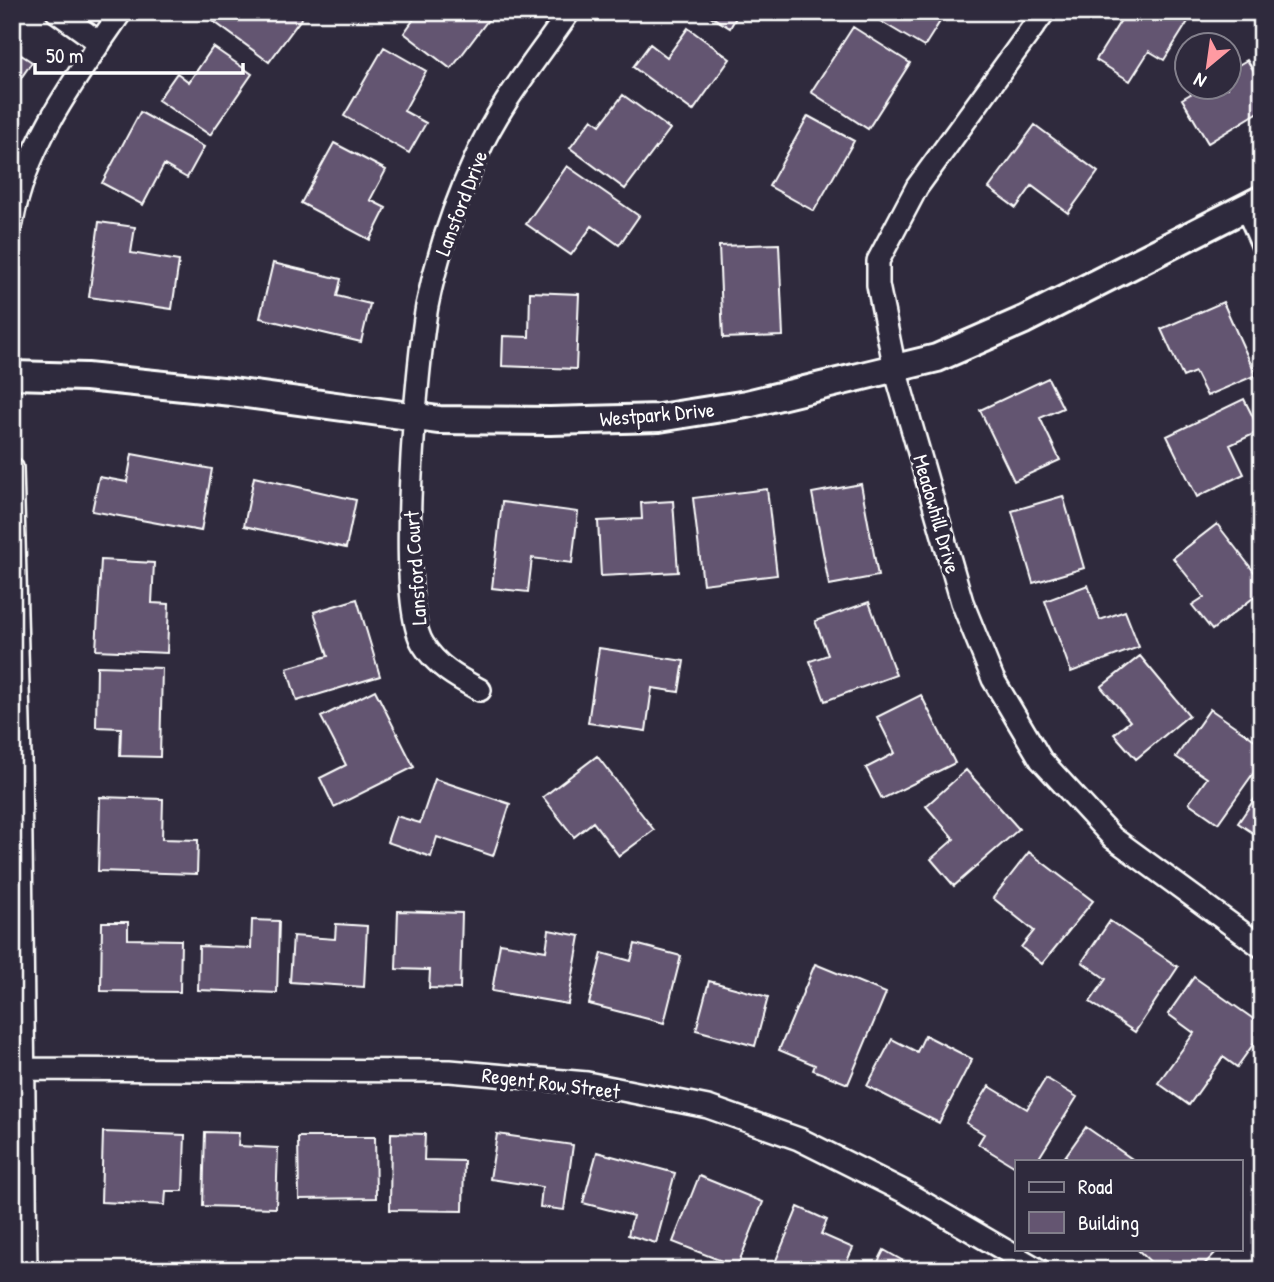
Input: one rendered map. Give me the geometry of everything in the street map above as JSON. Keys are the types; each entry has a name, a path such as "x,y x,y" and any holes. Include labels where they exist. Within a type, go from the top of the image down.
{"street":[{"path":"57,12 100,43"},
{"path":"12,223 15,206 47,125 121,12"},
{"name":"Lansford Drive","path":"416,417 427,306 445,238 477,153 569,12"},
{"name":"Meadowhill Drive","path":"1044,12 917,187 878,261 878,285 895,369 962,602 993,679 1041,760 1114,838 1262,947"},
{"path":"1254,203 1262,244"},
{"name":"Westpark Drive","path":"12,375 86,377 232,391 416,417 536,421 659,418 747,404 937,358 1024,320 1254,203"},
{"name":"Lansford Court","path":"416,417 409,522 416,622 422,643 446,672 480,690"},
{"path":"12,468 26,1270"},
{"name":"Regent Row Street","path":"23,1069 450,1072 587,1083 708,1107 799,1139 905,1192 1039,1270"}],"building":[{"path":"214,12 306,12 269,62 209,18"},
{"path":"419,12 494,12 451,69 404,33"},
{"path":"704,12 739,12 730,28"},
{"path":"872,12 946,12 924,47 870,15"},
{"path":"1126,12 1194,12 1182,32 1172,32 1172,47 1164,60 1149,51 1130,81 1096,60"},
{"path":"853,27 910,63 868,129 811,92"},
{"path":"688,28 730,59 693,111 633,67 650,44 667,57"},
{"path":"213,47 252,74 210,135 158,100 177,73 189,82"},
{"path":"384,47 426,71 404,111 426,123 409,153 344,116"},
{"path":"12,49 32,62 12,91"},
{"path":"1247,60 1262,84 1262,110 1208,143 1184,102 1242,102 1242,63"},
{"path":"623,95 670,129 625,189 570,148 592,119 600,125"},
{"path":"140,112 204,147 187,178 164,165 143,205 102,183"},
{"path":"808,116 854,141 814,211 769,186"},
{"path":"1035,125 1098,172 1068,213 1032,186 1016,208 989,188"},
{"path":"334,143 386,170 370,200 386,208 370,240 301,203"},
{"path":"567,166 639,216 619,245 592,226 571,255 526,224"},
{"path":"99,222 135,227 131,253 179,261 172,309 89,297"},
{"path":"779,244 783,336 723,338 719,246"},
{"path":"273,263 341,279 337,296 370,304 361,342 260,318"},
{"path":"530,292 579,294 576,369 502,366 503,336 529,337"},
{"path":"1223,302 1256,375 1207,396 1195,372 1183,377 1161,329"},
{"path":"1048,378 1063,408 1040,418 1060,460 1014,481 980,410"},
{"path":"1244,399 1260,431 1230,445 1244,474 1197,497 1167,436"},
{"path":"132,454 212,469 201,531 92,511 99,477 127,482"},
{"path":"254,477 356,500 346,548 244,526"},
{"path":"861,484 878,576 829,585 812,493"},
{"path":"767,489 777,575 703,584 693,498"},
{"path":"1063,496 1084,568 1033,583 1012,511"},
{"path":"673,501 678,572 601,576 598,521 642,519 641,503"},
{"path":"502,502 578,512 572,563 532,558 528,592 492,588"},
{"path":"1217,524 1262,582 1262,591 1212,630 1192,605 1204,597 1173,558"},
{"path":"101,560 154,563 152,603 169,604 167,653 96,650"},
{"path":"1088,585 1100,620 1125,611 1139,647 1071,672 1045,601"},
{"path":"357,599 380,676 297,701 287,668 328,656 314,612"},
{"path":"869,602 896,675 825,701 810,661 828,655 815,621"},
{"path":"599,648 684,661 679,692 652,688 646,731 588,723"},
{"path":"1140,656 1189,715 1136,759 1114,734 1130,721 1101,687"},
{"path":"97,666 162,668 160,757 120,756 121,728 96,727"},
{"path":"375,690 414,767 334,807 320,778 346,765 321,717"},
{"path":"921,695 955,763 882,799 866,768 895,753 877,717"},
{"path":"1210,709 1262,745 1262,761 1218,823 1189,803 1207,778 1176,757"},
{"path":"597,756 654,830 619,856 593,822 574,837 543,797"},
{"path":"966,770 1019,829 954,886 931,859 954,839 926,806"},
{"path":"435,779 510,804 493,856 437,837 431,857 387,842 396,816 420,823"},
{"path":"1262,788 1262,839 1238,823"},
{"path":"100,797 163,799 162,839 198,840 197,874 98,871"},
{"path":"1029,852 1093,901 1042,964 1021,947 1034,931 993,898"},
{"path":"398,911 462,913 460,989 429,988 430,970 396,969"},
{"path":"252,920 279,921 277,993 198,990 199,946 251,948"},
{"path":"1110,921 1178,967 1135,1032 1090,1002 1106,979 1082,962"},
{"path":"102,922 128,922 128,939 181,940 180,992 101,991"},
{"path":"336,924 367,926 364,987 290,982 293,936 335,939"},
{"path":"549,930 580,936 568,1004 492,991 500,943 546,951"},
{"path":"635,944 681,956 664,1023 589,1004 602,953 631,961"},
{"path":"815,964 886,993 848,1084 813,1070 815,1065 779,1050"},
{"path":"1194,977 1262,1025 1262,1032 1237,1067 1223,1057 1189,1105 1158,1083 1194,1033 1168,1014"},
{"path":"709,981 768,997 755,1046 696,1030"},
{"path":"925,1035 972,1059 939,1123 867,1086 892,1039 917,1052"},
{"path":"1046,1078 1077,1097 1038,1160 1015,1160 1015,1167 978,1144 984,1134 966,1123 989,1086 1027,1109"},
{"path":"1086,1127 1132,1159 1131,1160 1063,1160"},
{"path":"103,1132 185,1135 183,1191 166,1191 165,1205 101,1202"},
{"path":"205,1132 239,1133 238,1146 278,1148 276,1208 203,1206"},
{"path":"391,1133 425,1134 424,1160 464,1161 463,1211 390,1210"},
{"path":"497,1134 573,1145 564,1210 540,1207 542,1187 490,1179"},
{"path":"298,1137 375,1137 376,1198 299,1199"},
{"path":"597,1152 675,1173 656,1243 628,1235 633,1216 583,1203"},
{"path":"699,1176 763,1202 737,1267 673,1242"},
{"path":"798,1207 827,1220 821,1234 853,1248 843,1270 772,1270"},
{"path":"884,1250 919,1270 874,1270"},
{"path":"1138,1250 1218,1250 1199,1270 1159,1270"}]}
